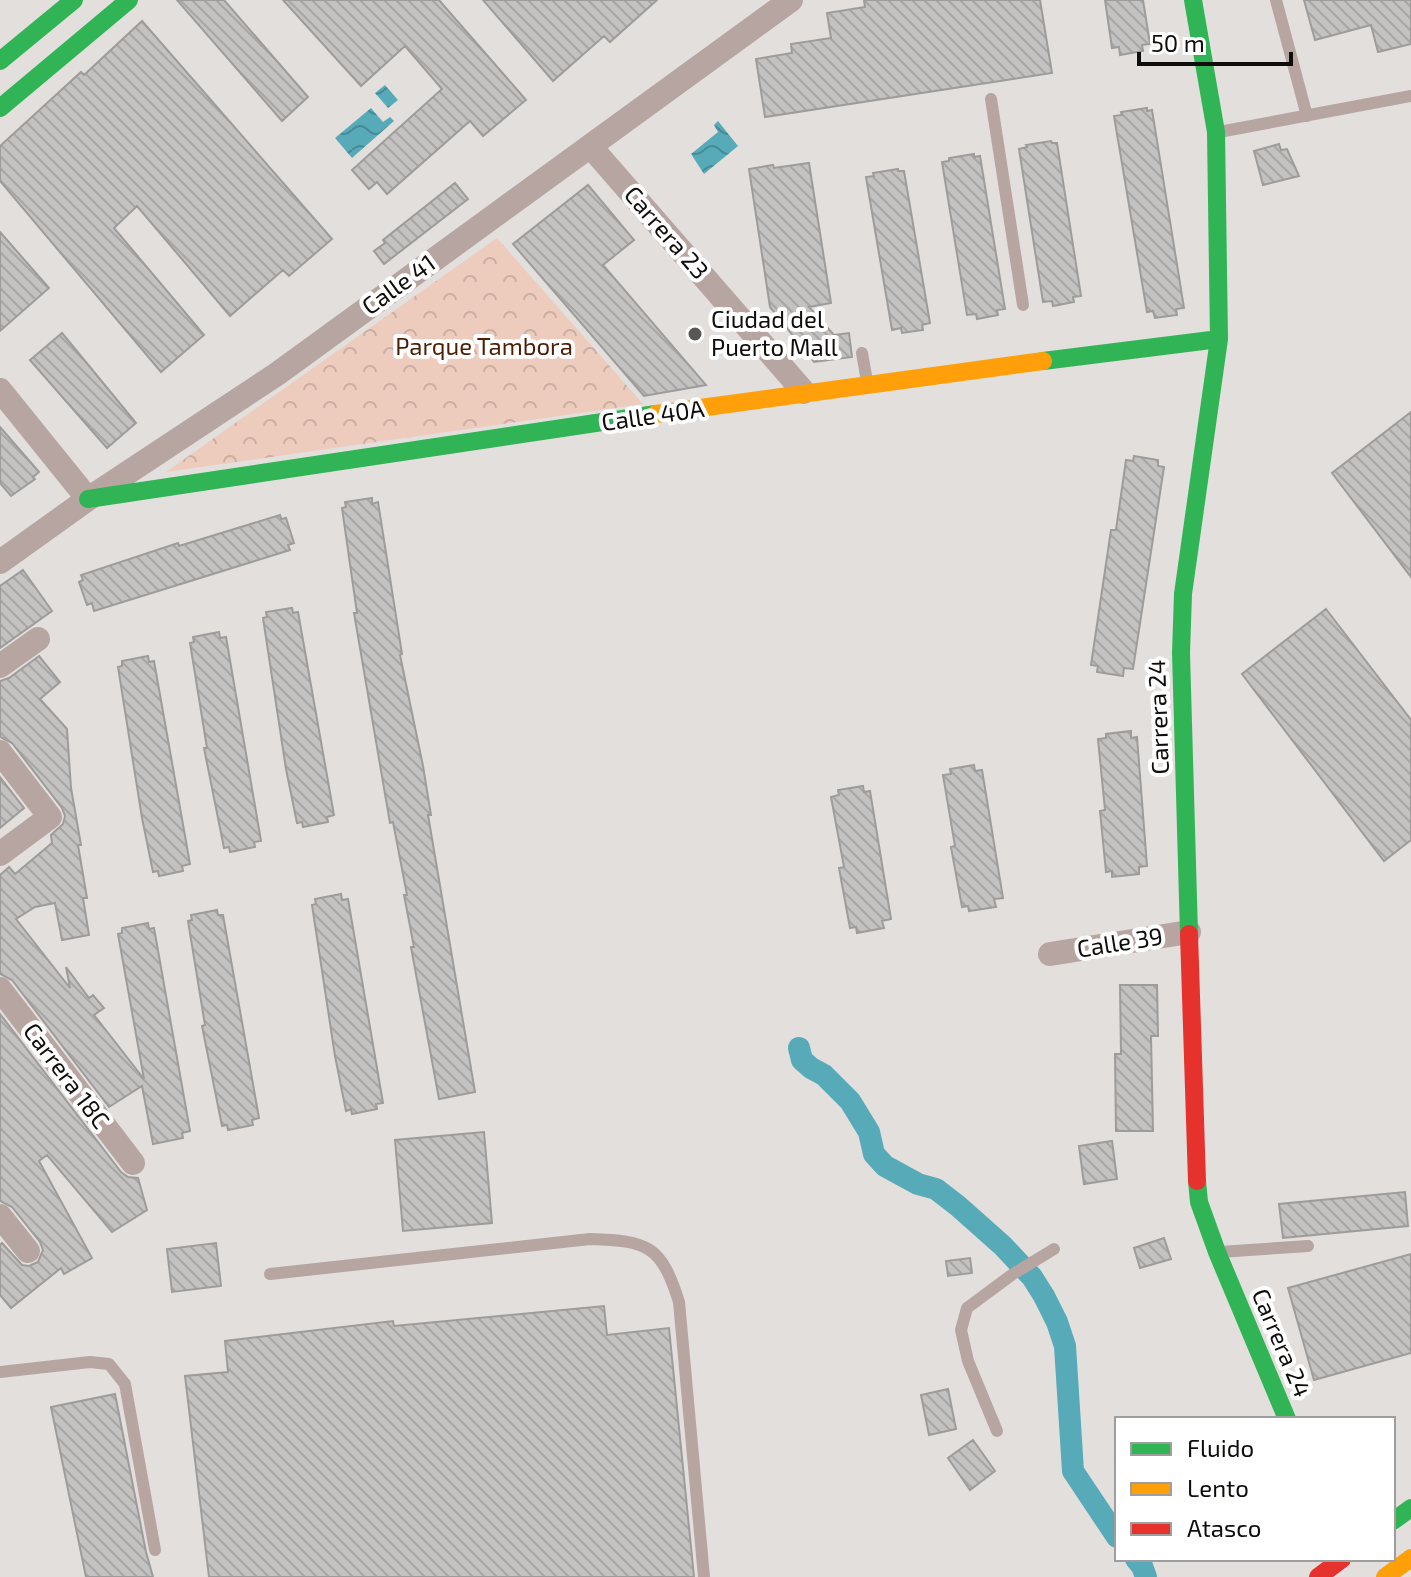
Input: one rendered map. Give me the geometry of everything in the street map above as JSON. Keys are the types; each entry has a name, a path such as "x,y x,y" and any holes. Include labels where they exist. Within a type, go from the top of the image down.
{"main road":[{"path":"0,61 74,0"},
{"path":"0,108 129,0"},
{"name":"Carrera 24","path":"1193,0 1216,132 1219,339 1183,594 1181,653 1197,1183 1199,1202 1217,1252 1286,1417"},
{"name":"Calle 40A","path":"88,499 804,392 1219,339"},
{"path":"1385,1577 1411,1558"},
{"path":"1318,1577 1349,1562"}],"street":[{"name":"Calle 41","path":"0,562 88,499 277,374 791,0"},
{"name":"Carrera 23","path":"591,147 804,392"},
{"path":"0,390 88,499"},
{"path":"0,666 38,639"},
{"path":"0,752 50,817 0,854"},
{"name":"Calle 39","path":"1050,954 1189,932"},
{"name":"Carrera 18C","path":"0,989 133,1163"},
{"path":"0,1216 28,1251"}],"lane":[{"path":"1276,0 1307,116"},
{"path":"1216,132 1411,96"},
{"path":"991,99 1023,305"},
{"path":"862,353 867,384"},
{"path":"270,1274 590,1239 625,1240 650,1249 669,1272 679,1302 704,1577"},
{"path":"1217,1252 1308,1246"},
{"path":"997,1431 968,1361 961,1330 967,1308 1054,1249"},
{"path":"0,1372 90,1362 109,1364 120,1375 125,1384 155,1550"}],"green space":[{"name":"Parque Tambora","path":"497,238 643,404 166,472"}],"water":[{"path":"385,85 398,100 388,108 375,93"},
{"path":"371,108 383,122 390,117 394,121 352,158 335,138"},
{"path":"718,121 738,146 704,174 691,154 718,132 714,125"}],"building":[{"path":"177,0 224,0 308,97 282,121"},
{"path":"283,0 439,0 526,100 483,136 470,121 387,194 377,182 369,189 352,170 442,89 405,46 361,86"},
{"path":"483,0 657,0 610,42 604,36 553,81"},
{"path":"864,0 1040,0 1052,73 765,117 756,59 792,53 791,44 831,38 827,13 865,7"},
{"path":"1105,0 1143,0 1150,44 1142,45 1143,51 1120,55 1119,47 1112,48"},
{"path":"1304,0 1411,0 1411,44 1378,52 1371,25 1315,40"},
{"path":"142,21 332,239 289,276 283,270 230,316 137,206 114,228 204,335 161,372 0,181 0,146"},
{"path":"1147,108 1147,111 1152,110 1184,308 1176,309 1177,315 1155,318 1153,311 1147,312 1114,116"},
{"path":"1051,141 1057,143 1081,296 1073,297 1074,302 1053,306 1052,301 1043,302 1019,149"},
{"path":"1279,144 1281,150 1287,149 1299,176 1263,185 1254,151"},
{"path":"974,154 974,157 980,156 1005,309 997,310 998,315 977,319 976,314 967,315 942,162"},
{"path":"809,163 831,303 809,307 834,335 849,333 852,357 814,362 770,307 749,169"},
{"path":"898,169 904,171 930,323 922,325 923,330 902,333 901,328 892,330 866,177"},
{"path":"455,183 468,199 384,264 374,251 385,243 383,240"},
{"path":"588,185 634,240 603,265 706,385 644,396 513,244"},
{"path":"0,232 49,288 0,331"},
{"path":"62,333 136,423 107,448 30,360"},
{"path":"1411,412 1411,577 1332,473"},
{"path":"0,427 39,472 33,477 35,479 11,496 0,483"},
{"path":"1134,456 1158,460 1158,466 1164,467 1133,669 1124,668 1123,676 1097,672 1098,666 1091,665 1111,530 1116,530 1126,460 1133,461"},
{"path":"372,498 372,504 378,502 400,655 423,766 431,815 428,815 475,1092 439,1099 411,947 414,947 404,895 407,895 393,822 390,823 354,613 357,613 342,508 346,507 345,502"},
{"path":"280,515 281,519 286,518 294,543 288,545 290,550 94,611 92,603 87,605 79,582 83,580 81,575 178,543 179,546"},
{"path":"23,570 52,611 0,648 0,586"},
{"path":"292,608 293,613 298,612 334,815 327,817 328,822 303,827 302,822 297,823 286,769 263,618 267,617 266,612"},
{"path":"1326,609 1411,720 1411,840 1384,861 1242,674"},
{"path":"219,632 220,638 226,637 261,841 254,842 255,847 230,852 229,847 224,848 204,748 207,748 190,643 194,642 193,637"},
{"path":"39,656 60,682 40,699 67,729 89,935 62,940 55,903 35,907 16,919 70,988 66,967 89,998 93,995 104,1008 94,1015 144,1079 118,934 122,933 122,928 148,923 149,929 154,928 190,1131 182,1133 183,1138 153,1144 142,1086 109,1107 12,980 0,974 0,875 9,867 15,874 52,843 51,835 63,824 65,816 12,743 0,737 0,681"},
{"path":"148,656 149,662 154,661 190,864 182,866 183,871 159,876 158,871 153,872 142,818 118,667 122,666 122,661"},
{"path":"1131,731 1131,738 1137,737 1147,866 1139,867 1139,874 1112,877 1112,871 1106,872 1100,811 1105,810 1098,739 1106,738 1106,734"},
{"path":"974,765 975,771 982,770 1003,898 994,899 996,907 969,911 968,906 962,907 943,775 951,774 950,769"},
{"path":"0,777 24,808 0,828"},
{"path":"863,786 864,792 870,791 891,919 882,921 884,928 857,933 856,927 850,928 839,868 844,867 831,797 839,795 838,790"},
{"path":"341,894 342,900 348,899 383,1103 376,1104 377,1109 352,1114 351,1109 346,1111 335,1056 312,905 316,904 315,899"},
{"path":"217,910 218,915 223,915 259,1118 252,1120 253,1125 228,1130 227,1125 222,1126 202,1026 205,1025 188,921 192,920 191,915"},
{"path":"1120,985 1157,985 1158,1036 1151,1036 1153,1131 1116,1131 1115,1054 1121,1054"},
{"path":"0,1014 121,1172 138,1178 147,1210 112,1232 47,1155 39,1161 92,1258 64,1274 61,1268 11,1308 0,1295 0,1245 2,1243 22,1265 29,1266 38,1262 43,1250 12,1207 0,1201"},
{"path":"484,1132 492,1223 403,1231 395,1140"},
{"path":"1112,1141 1117,1179 1084,1184 1079,1146"},
{"path":"1405,1192 1408,1226 1283,1238 1279,1204"},
{"path":"1164,1238 1171,1259 1140,1268 1134,1248"},
{"path":"216,1243 221,1286 172,1292 167,1249"},
{"path":"1411,1254 1411,1353 1314,1380 1288,1288"},
{"path":"970,1258 972,1273 948,1276 946,1261"},
{"path":"604,1306 607,1335 669,1328 694,1577 209,1577 185,1376 228,1372 225,1341 393,1321 394,1326"},
{"path":"948,1389 956,1429 929,1435 921,1395"},
{"path":"115,1394 153,1577 86,1577 51,1407"},
{"path":"973,1440 995,1471 970,1490 948,1458"}],"waterway":[{"path":"799,1048 802,1060 824,1075 850,1101 869,1132 874,1154 885,1166 918,1184 936,1189 1003,1246 1032,1277 1057,1322 1065,1346 1073,1471 1115,1534"},
{"path":"1138,1561 1146,1577"}],"traffic: fast":[{"path":"0,61 74,0"},
{"path":"0,108 129,0"},
{"path":"1189,934 1181,653 1183,594 1219,339 1216,132 1193,0"},
{"path":"1043,361 1219,339"},
{"path":"88,499 656,414"},
{"path":"1197,1181 1199,1202 1217,1252 1286,1417"},
{"path":"1395,1520 1411,1508"}],"traffic: slow":[{"path":"656,414 1043,361"},
{"path":"1385,1577 1411,1558"}],"traffic: jam":[{"path":"1189,934 1197,1181"},
{"path":"1318,1577 1339,1561"}],"place":[{"name":"Ciudad del Puerto Mall","path":"695,334"}]}
